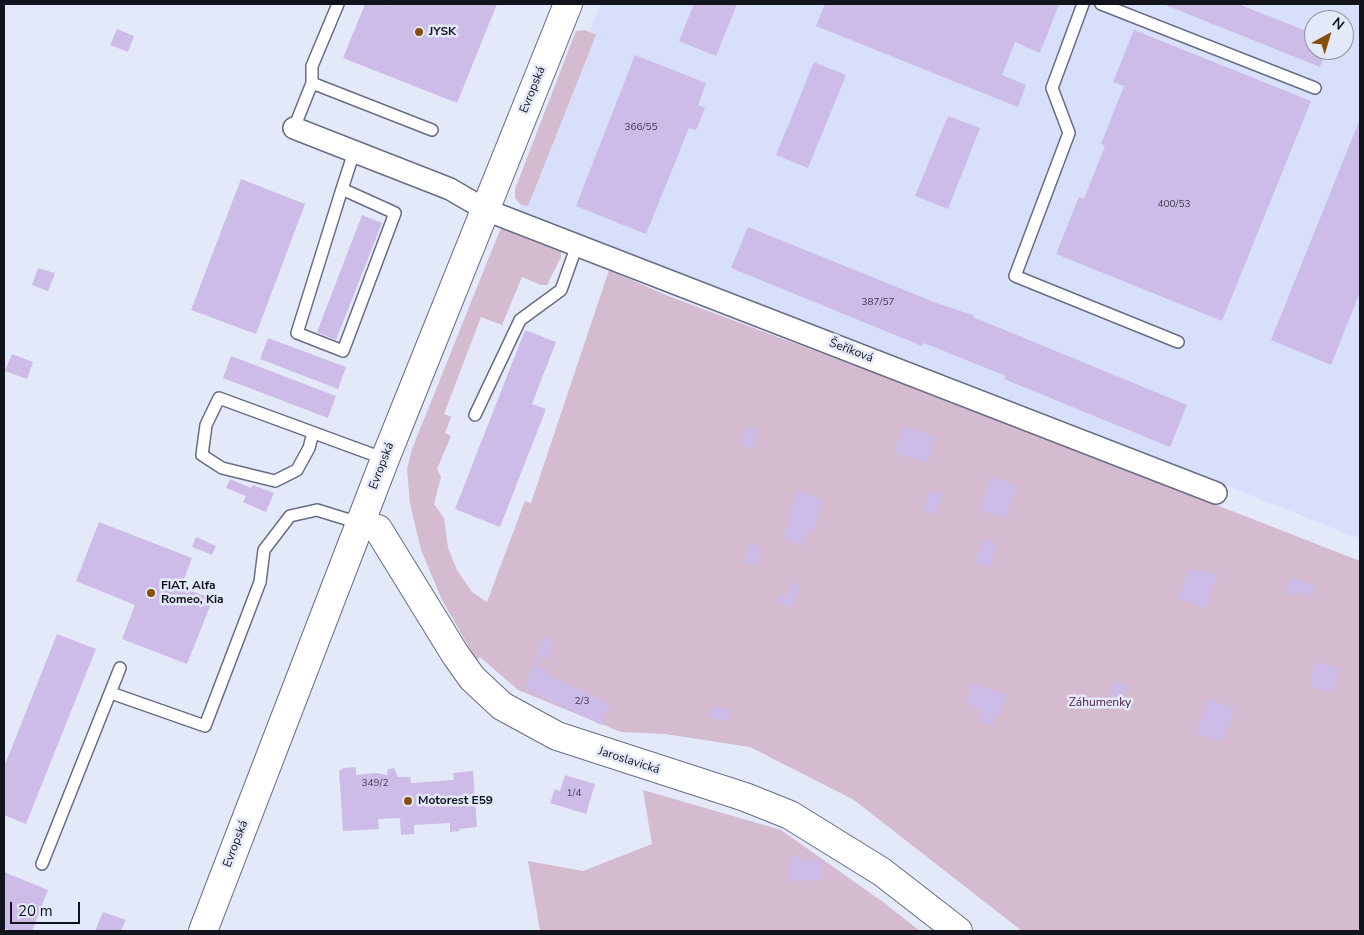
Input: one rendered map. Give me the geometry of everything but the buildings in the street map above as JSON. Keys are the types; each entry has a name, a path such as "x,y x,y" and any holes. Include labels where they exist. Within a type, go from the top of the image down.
{"main road":[{"name":"Evropská","path":"203,931 384,459 568,4"},
{"name":"Jaroslavická","path":"360,523 378,530 455,654 472,678 502,706 556,736 745,797 790,815 882,872 958,931"}],"street":[{"name":"Šeříková","path":"294,128 450,189 486,210 1216,493"}],"lane":[{"path":"294,128 312,83 312,66 338,4"},
{"path":"1083,4 1052,88 1069,133 1015,276 1178,342"},
{"path":"1101,4 1315,88"},
{"path":"312,83 432,130"},
{"path":"342,189 395,213 343,351 297,333 342,189 354,152"},
{"path":"476,415 520,320 561,290 577,245"},
{"path":"313,433 309,448 297,470 275,481 222,468 202,455 206,425 220,398 384,459"},
{"path":"111,693 206,726 260,582 264,550 290,516 317,510 360,523"},
{"path":"42,864 120,668"}],"shaded area":[{"path":"600,4 1360,4 1360,539 1068,422 519,211"}],"green space":[{"path":"585,30 596,35 528,206 521,205 515,198 515,189 576,31"},
{"name":"Záhumenky","path":"505,227 561,251 561,257 547,285 541,285 522,277 502,325 481,317 444,414 451,417 445,433 451,436 437,469 441,477 434,504 444,518 448,548 457,570 472,592 487,602 525,501 531,503 609,270 668,296 968,408 1360,561 1360,931 1022,931 854,800 750,747 665,734 621,732 518,690 480,657 477,661 442,600 421,550 410,504 407,469 412,449 500,230"},
{"path":"643,790 781,830 883,902 920,931 540,931 528,861 583,871 652,844"}],"place":[{"name":"JYSK","path":"419,32"},
{"name":"FIAT, Alfa Romeo, Kia","path":"151,593"},
{"name":"Motorest E59","path":"408,801"}]}
